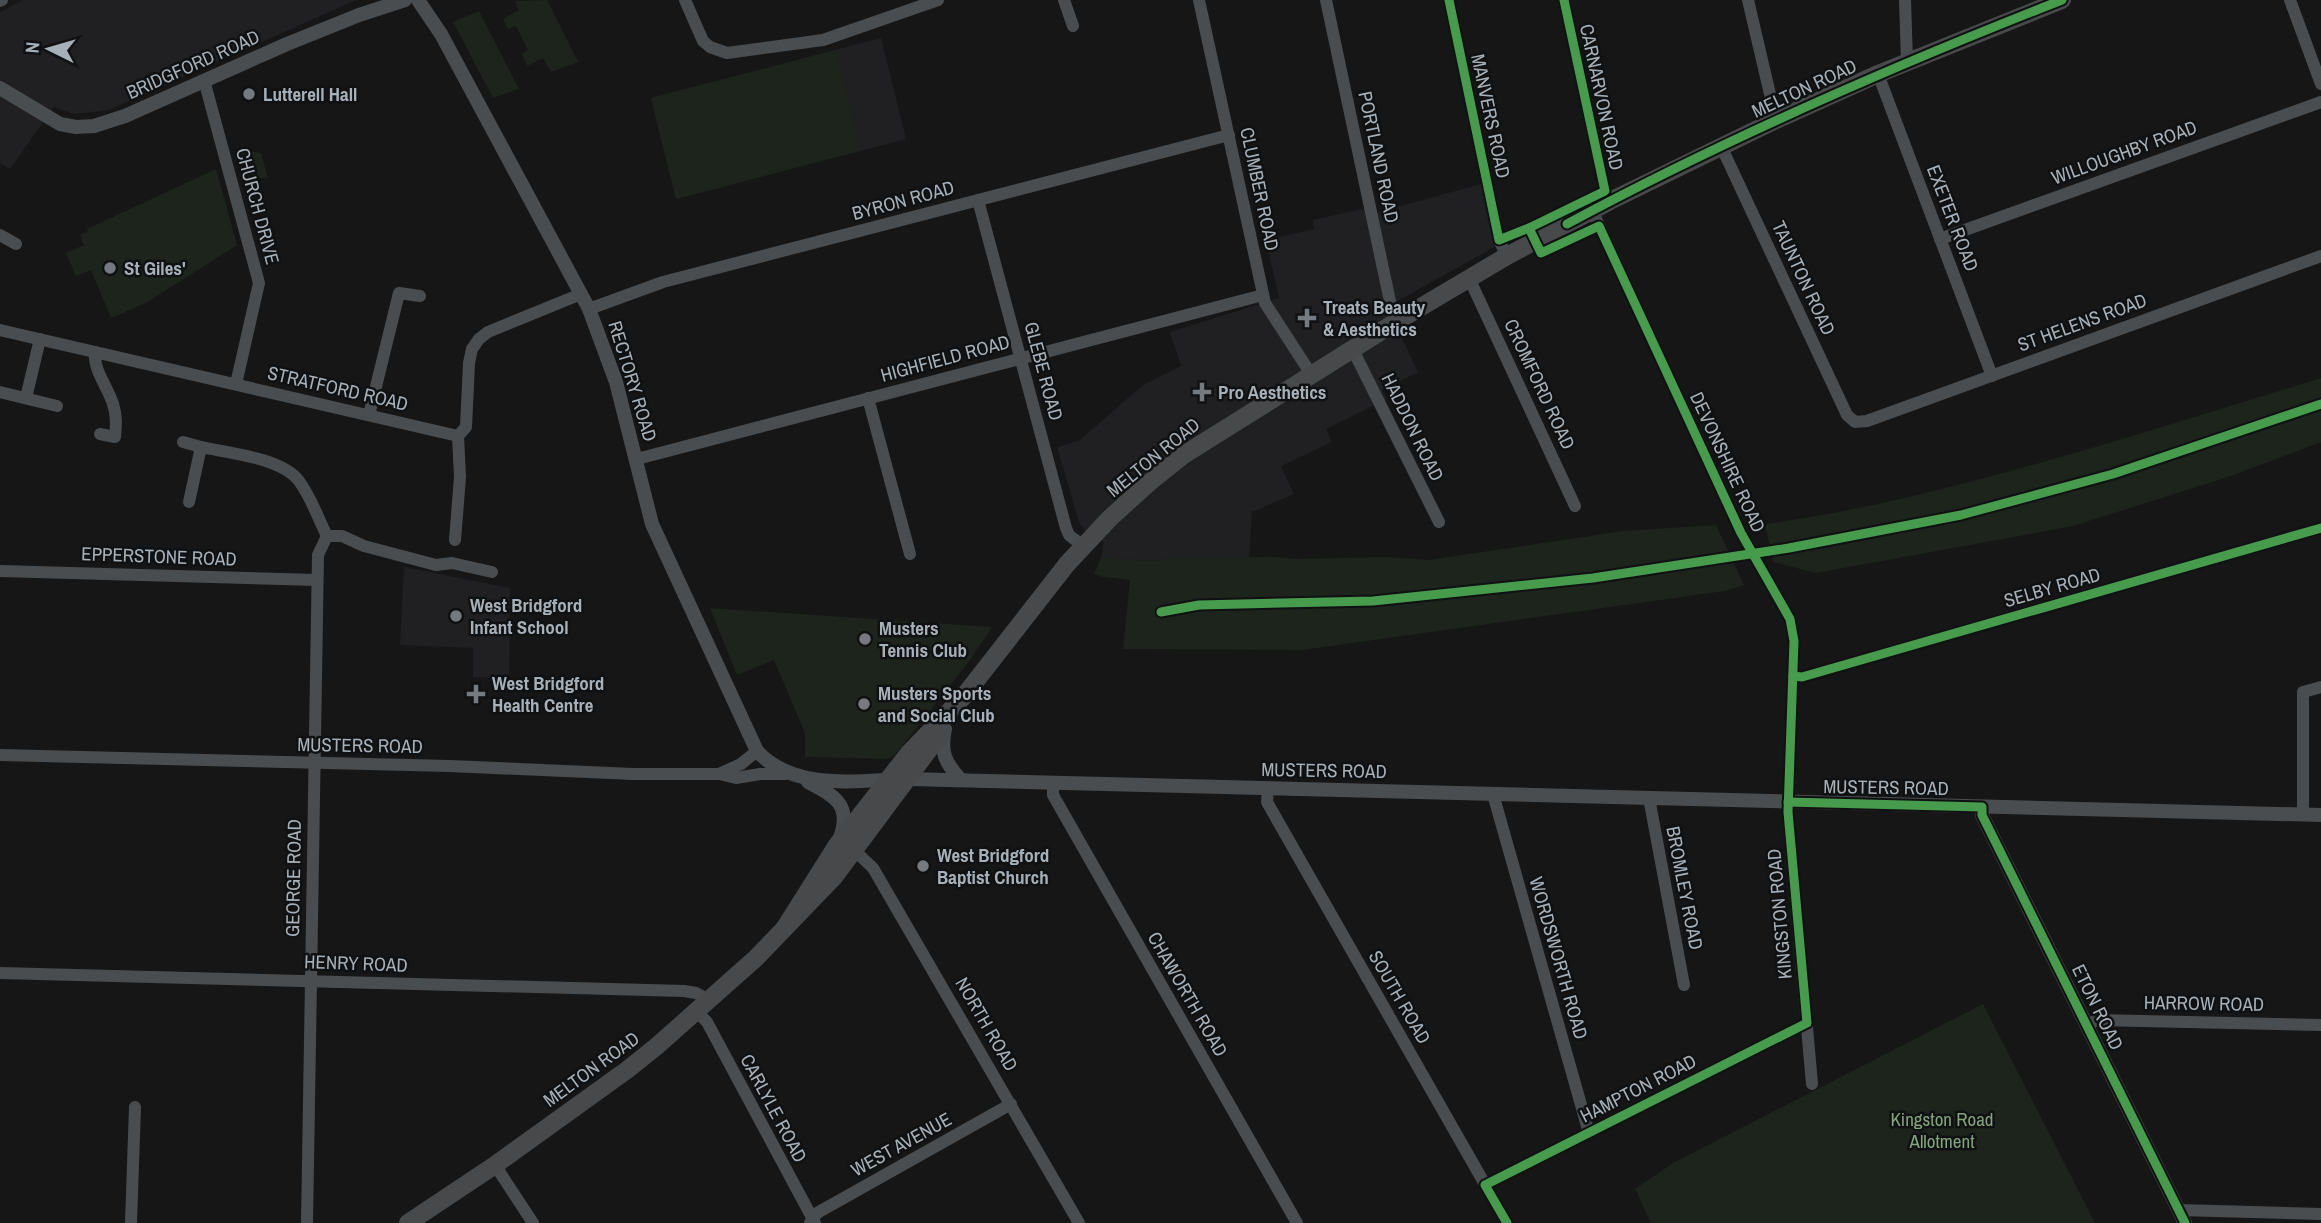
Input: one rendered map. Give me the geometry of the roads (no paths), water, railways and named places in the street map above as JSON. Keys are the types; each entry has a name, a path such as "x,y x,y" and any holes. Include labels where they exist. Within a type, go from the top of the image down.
{"main road":[{"name":"MELTON ROAD","path":"408,1223 495,1165 627,1070 756,958 834,877 846,847 889,779 909,753 964,696 1083,546 1151,481 1185,454 1352,348 1469,278 1610,201 1776,120 1907,61 2062,0"},
{"name":"MELTON ROAD","path":"846,847 908,779 964,696"}],"street":[{"name":"BRIDGFORD ROAD","path":"0,88 60,124 94,126 287,44 405,0"},
{"name":"RECTORY ROAD","path":"418,0 441,34 589,309 615,376 657,537 757,751"},
{"path":"685,0 703,41 710,47 727,52 824,40 938,0"},
{"path":"1064,0 1073,26"},
{"name":"CLUMBER ROAD","path":"1199,0 1265,303 1311,374"},
{"name":"PORTLAND ROAD","path":"1326,0 1391,306 1399,320"},
{"name":"MANVERS ROAD","path":"1449,0 1499,240 1507,256"},
{"name":"CARNARVON ROAD","path":"1564,0 1605,191 1610,201"},
{"path":"1748,0 1776,120"},
{"path":"1905,0 1907,61"},
{"path":"2290,0 2321,84"},
{"name":"EXETER ROAD","path":"1878,74 1992,376"},
{"name":"CHURCH DRIVE","path":"204,80 259,284 236,384"},
{"name":"WILLOUGHBY ROAD","path":"1940,239 2321,102"},
{"name":"BYRON ROAD","path":"589,309 663,282 1228,135"},
{"name":"TAUNTON ROAD","path":"1721,146 1847,415 1855,422"},
{"name":"GLEBE ROAD","path":"978,200 1066,528 1069,535 1083,546"},
{"name":"DEVONSHIRE ROAD","path":"1592,211 1741,533 1790,619 1794,641 1788,802"},
{"path":"0,235 16,244"},
{"name":"ST HELENS ROAD","path":"1855,422 1867,421 2321,256"},
{"name":"CROMFORD ROAD","path":"1469,278 1575,506"},
{"path":"369,415 399,293 420,296"},
{"path":"455,540 460,477 458,436 466,427 468,363 472,349 488,332 581,294"},
{"name":"HIGHFIELD ROAD","path":"637,459 1263,295"},
{"name":"STRATFORD ROAD","path":"0,330 458,436"},
{"path":"26,398 40,339"},
{"name":"HADDON ROAD","path":"1352,348 1439,522"},
{"path":"95,352 94,360 113,403 117,421 115,437 100,434"},
{"path":"0,392 57,406"},
{"path":"868,398 910,554"},
{"path":"183,442 273,464 288,471 300,482 327,536 342,536 364,546 436,565 452,563 492,572"},
{"path":"188,502 201,447"},
{"name":"SELBY ROAD","path":"1793,676 1802,677 2321,528"},
{"name":"GEORGE ROAD","path":"306,1223 317,580 319,550 327,536"},
{"name":"EPPERSTONE ROAD","path":"0,571 317,580"},
{"path":"2303,815 2303,692 2321,687"},
{"path":"946,724 942,745 944,758 961,780"},
{"path":"757,751 775,767 826,792 841,807 845,822 846,847"},
{"name":"MUSTERS ROAD","path":"719,774 741,764 757,751"},
{"name":"MUSTERS ROAD","path":"0,755 633,774 719,774 736,778 760,774 816,780 961,780 2321,815"},
{"name":"CHAWORTH ROAD","path":"1053,783 1053,795 1297,1223"},
{"name":"SOUTH ROAD","path":"1268,788 1266,802 1507,1223"},
{"name":"WORDSWORTH ROAD","path":"1493,794 1589,1133"},
{"name":"BROMLEY ROAD","path":"1649,798 1684,985"},
{"name":"KINGSTON ROAD","path":"1788,802 1812,1084"},
{"name":"ETON ROAD","path":"1982,807 1982,815 2182,1217"},
{"name":"NORTH ROAD","path":"846,847 873,868 1079,1223"},
{"name":"HENRY ROAD","path":"0,973 684,991 696,993 703,1006"},
{"name":"CARLYLE ROAD","path":"703,1006 707,1022 812,1222"},
{"name":"HARROW ROAD","path":"2087,1024 2096,1020 2321,1025"},
{"name":"HAMPTON ROAD","path":"1485,1185 1807,1023"},
{"name":"WEST AVENUE","path":"812,1222 817,1213 1011,1104"},
{"path":"131,1223 135,1107"},
{"path":"495,1165 533,1223"},
{"path":"2182,1217 2321,1214"}],"place":[{"name":"Lutterell Hall","path":"249,94"},
{"name":"St Giles'","path":"110,268"},
{"name":"Treats Beauty & Aesthetics","path":"1307,318"},
{"name":"Pro Aesthetics","path":"1202,392"},
{"name":"West Bridgford Infant School","path":"456,616"},
{"name":"Musters Tennis Club","path":"865,639"},
{"name":"West Bridgford Health Centre","path":"476,694"},
{"name":"Musters Sports and Social Club","path":"864,704"},
{"name":"West Bridgford Baptist Church","path":"923,866"}],"park label":[{"name":"Kingston Road Allotment","path":"1942,1130"}]}
